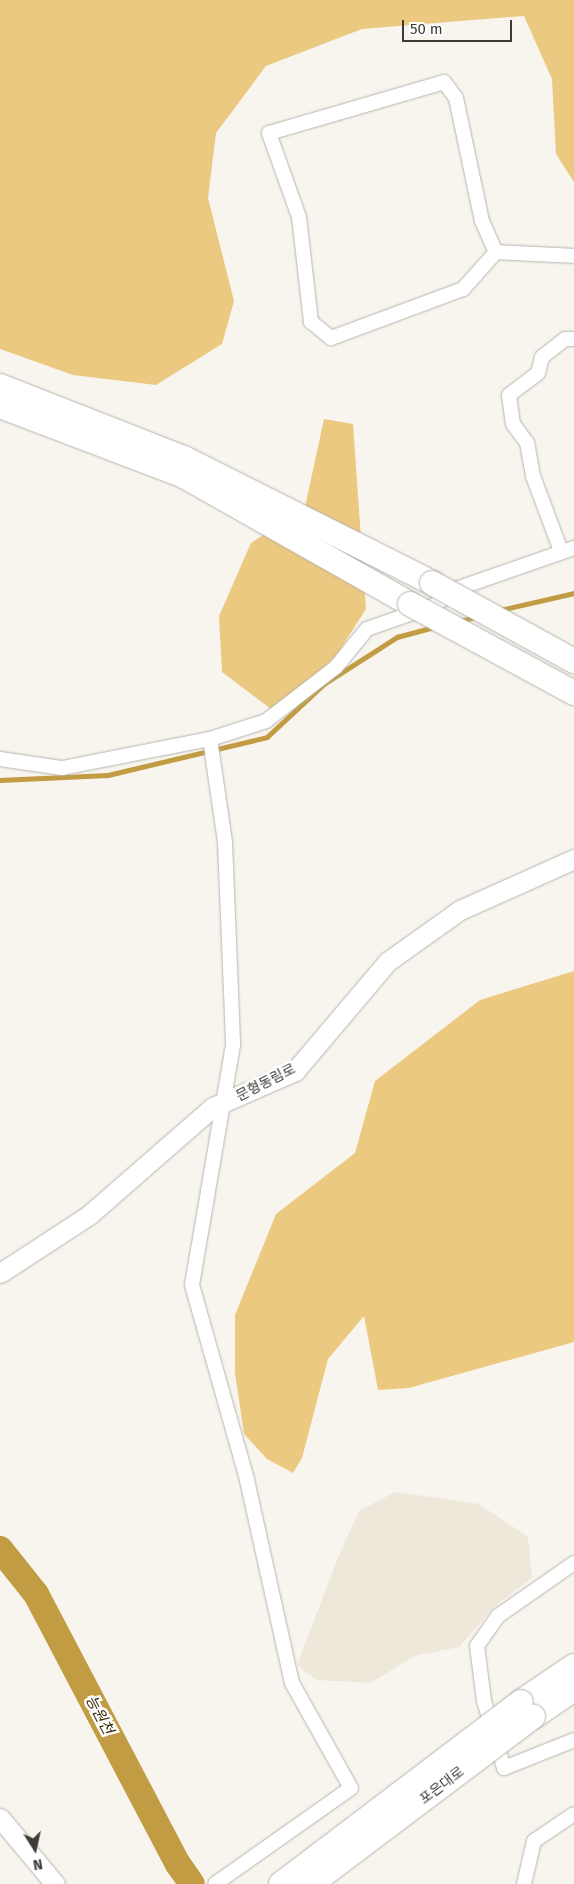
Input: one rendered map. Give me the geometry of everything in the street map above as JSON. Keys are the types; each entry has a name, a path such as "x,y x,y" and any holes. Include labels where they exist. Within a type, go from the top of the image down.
{"highway":[{"path":"0,386 184,458 432,583 574,661"},
{"path":"0,406 182,475 410,604 574,693"},
{"name":"포은대로","path":"311,1884 527,1710 574,1666"},
{"name":"포은대로","path":"527,1710 574,1688"},
{"path":"281,1884 527,1710"}],"street":[{"path":"444,82 456,98 482,221 496,252 463,289 331,338 311,322 300,217 269,133 444,82"},
{"path":"496,252 574,256"},
{"path":"0,759 62,768 210,739 266,721 336,668 366,629 435,605 456,589 568,549 533,476 527,443 513,424 509,395 538,373 542,357 565,339 574,339"},
{"path":"210,739 225,842 233,1045 226,1103 192,1285 247,1480 292,1684 351,1788 261,1849 215,1884"},
{"name":"문형동림로","path":"0,1273 89,1215 213,1107 226,1103 295,1071 388,962 450,918 574,859"},
{"path":"574,1563 498,1616 478,1646 484,1701 504,1768 574,1740"},
{"path":"524,1884 534,1841 574,1814"},
{"path":"0,1818 56,1884"}],"shaded area":[{"path":"0,0 574,0 574,182 556,154 552,79 524,16 362,29 266,66 216,133 208,198 234,301 222,344 156,385 73,375 0,349"},
{"path":"324,419 353,424 366,609 336,656 275,712 222,672 219,616 251,543 305,507"},
{"path":"574,971 574,1342 409,1388 378,1390 364,1316 328,1359 302,1458 293,1473 267,1459 244,1434 235,1373 235,1315 276,1214 355,1153 375,1081 480,1000"},
{"path":"395,1492 479,1504 528,1537 532,1578 496,1605 459,1647 414,1656 371,1683 317,1680 297,1665 337,1560 359,1511"}],"waterway":[{"path":"500,610 574,593"},
{"path":"459,621 476,617"},
{"path":"0,780 108,775 267,737 324,684 397,637 434,627"},
{"name":"능원천","path":"0,1549 36,1594 178,1864 192,1884"}]}
